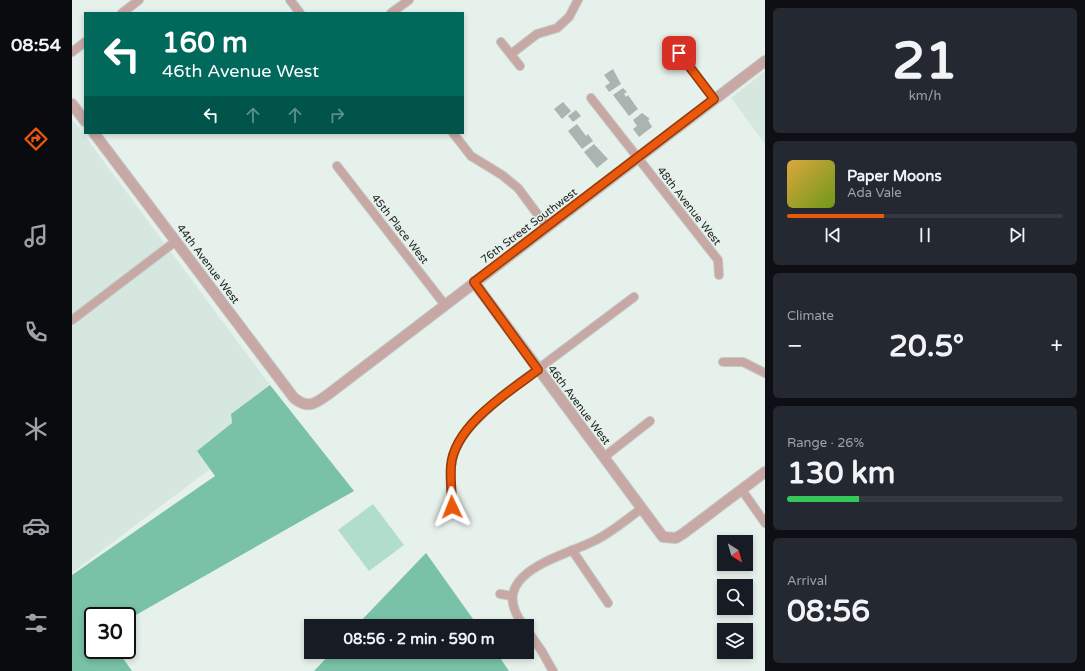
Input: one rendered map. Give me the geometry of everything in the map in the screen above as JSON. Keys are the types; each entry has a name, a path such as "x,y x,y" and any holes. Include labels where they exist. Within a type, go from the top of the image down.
{"street":[{"path":"123,12 130,3 139,0"},
{"path":"290,0 299,12"},
{"path":"392,12 409,0"},
{"path":"510,54 537,34 557,28 569,18 578,0"},
{"path":"671,41 714,99"},
{"path":"501,42 520,66"},
{"path":"72,52 84,43"},
{"name":"76th Street Southwest","path":"306,405 318,402 765,61"},
{"name":"48th Avenue West","path":"591,98 718,260 719,275"},
{"path":"72,104 84,120"},
{"name":"44th Avenue West","path":"95,134 294,398 306,405"},
{"path":"454,134 471,156 502,175 518,188 548,227"},
{"name":"45th Place West","path":"337,166 445,305"},
{"path":"72,320 176,241"},
{"name":"46th Avenue West","path":"474,282 604,457 659,534 669,539 676,538 742,490"},
{"path":"452,507 451,466 455,451 463,435 487,409 634,297"},
{"path":"723,362 743,362 765,373"},
{"path":"604,457 650,421"},
{"path":"765,472 742,490 765,523"},
{"path":"519,619 513,609 512,596 517,584 527,574 550,559 604,536 641,509"},
{"path":"572,550 608,603"},
{"path":"500,594 512,596"},
{"path":"534,640 553,671"}],"shaded area":[{"path":"765,71 765,144 731,98"},
{"path":"72,119 270,385 231,414 232,423 197,451 210,469 72,573"}],"green space":[{"path":"270,385 354,491 136,615 136,607 84,607 84,659 123,659 132,671 72,671 72,575 215,476 197,451 232,423 231,414"},
{"path":"373,504 404,545 369,571 338,530"},
{"path":"426,553 473,619 363,619"},
{"path":"325,659 501,659 509,671 314,671"}],"building":[{"path":"613,69 621,84 609,92 605,86 610,83 604,75"},
{"path":"623,88 627,92 624,94 626,97 628,95 638,109 629,116 613,95"},
{"path":"563,102 571,111 562,119 554,109"},
{"path":"576,110 581,116 573,122 568,116"},
{"path":"642,113 650,119 648,120 652,127 639,137 633,129 637,126 633,120"},
{"path":"577,124 586,136 588,134 593,141 582,149 568,131"},
{"path":"594,144 608,159 597,168 584,152"}],"route":[{"path":"452,507 451,466 455,451 463,435 487,409 538,370 474,282 714,99 679,53"}]}
